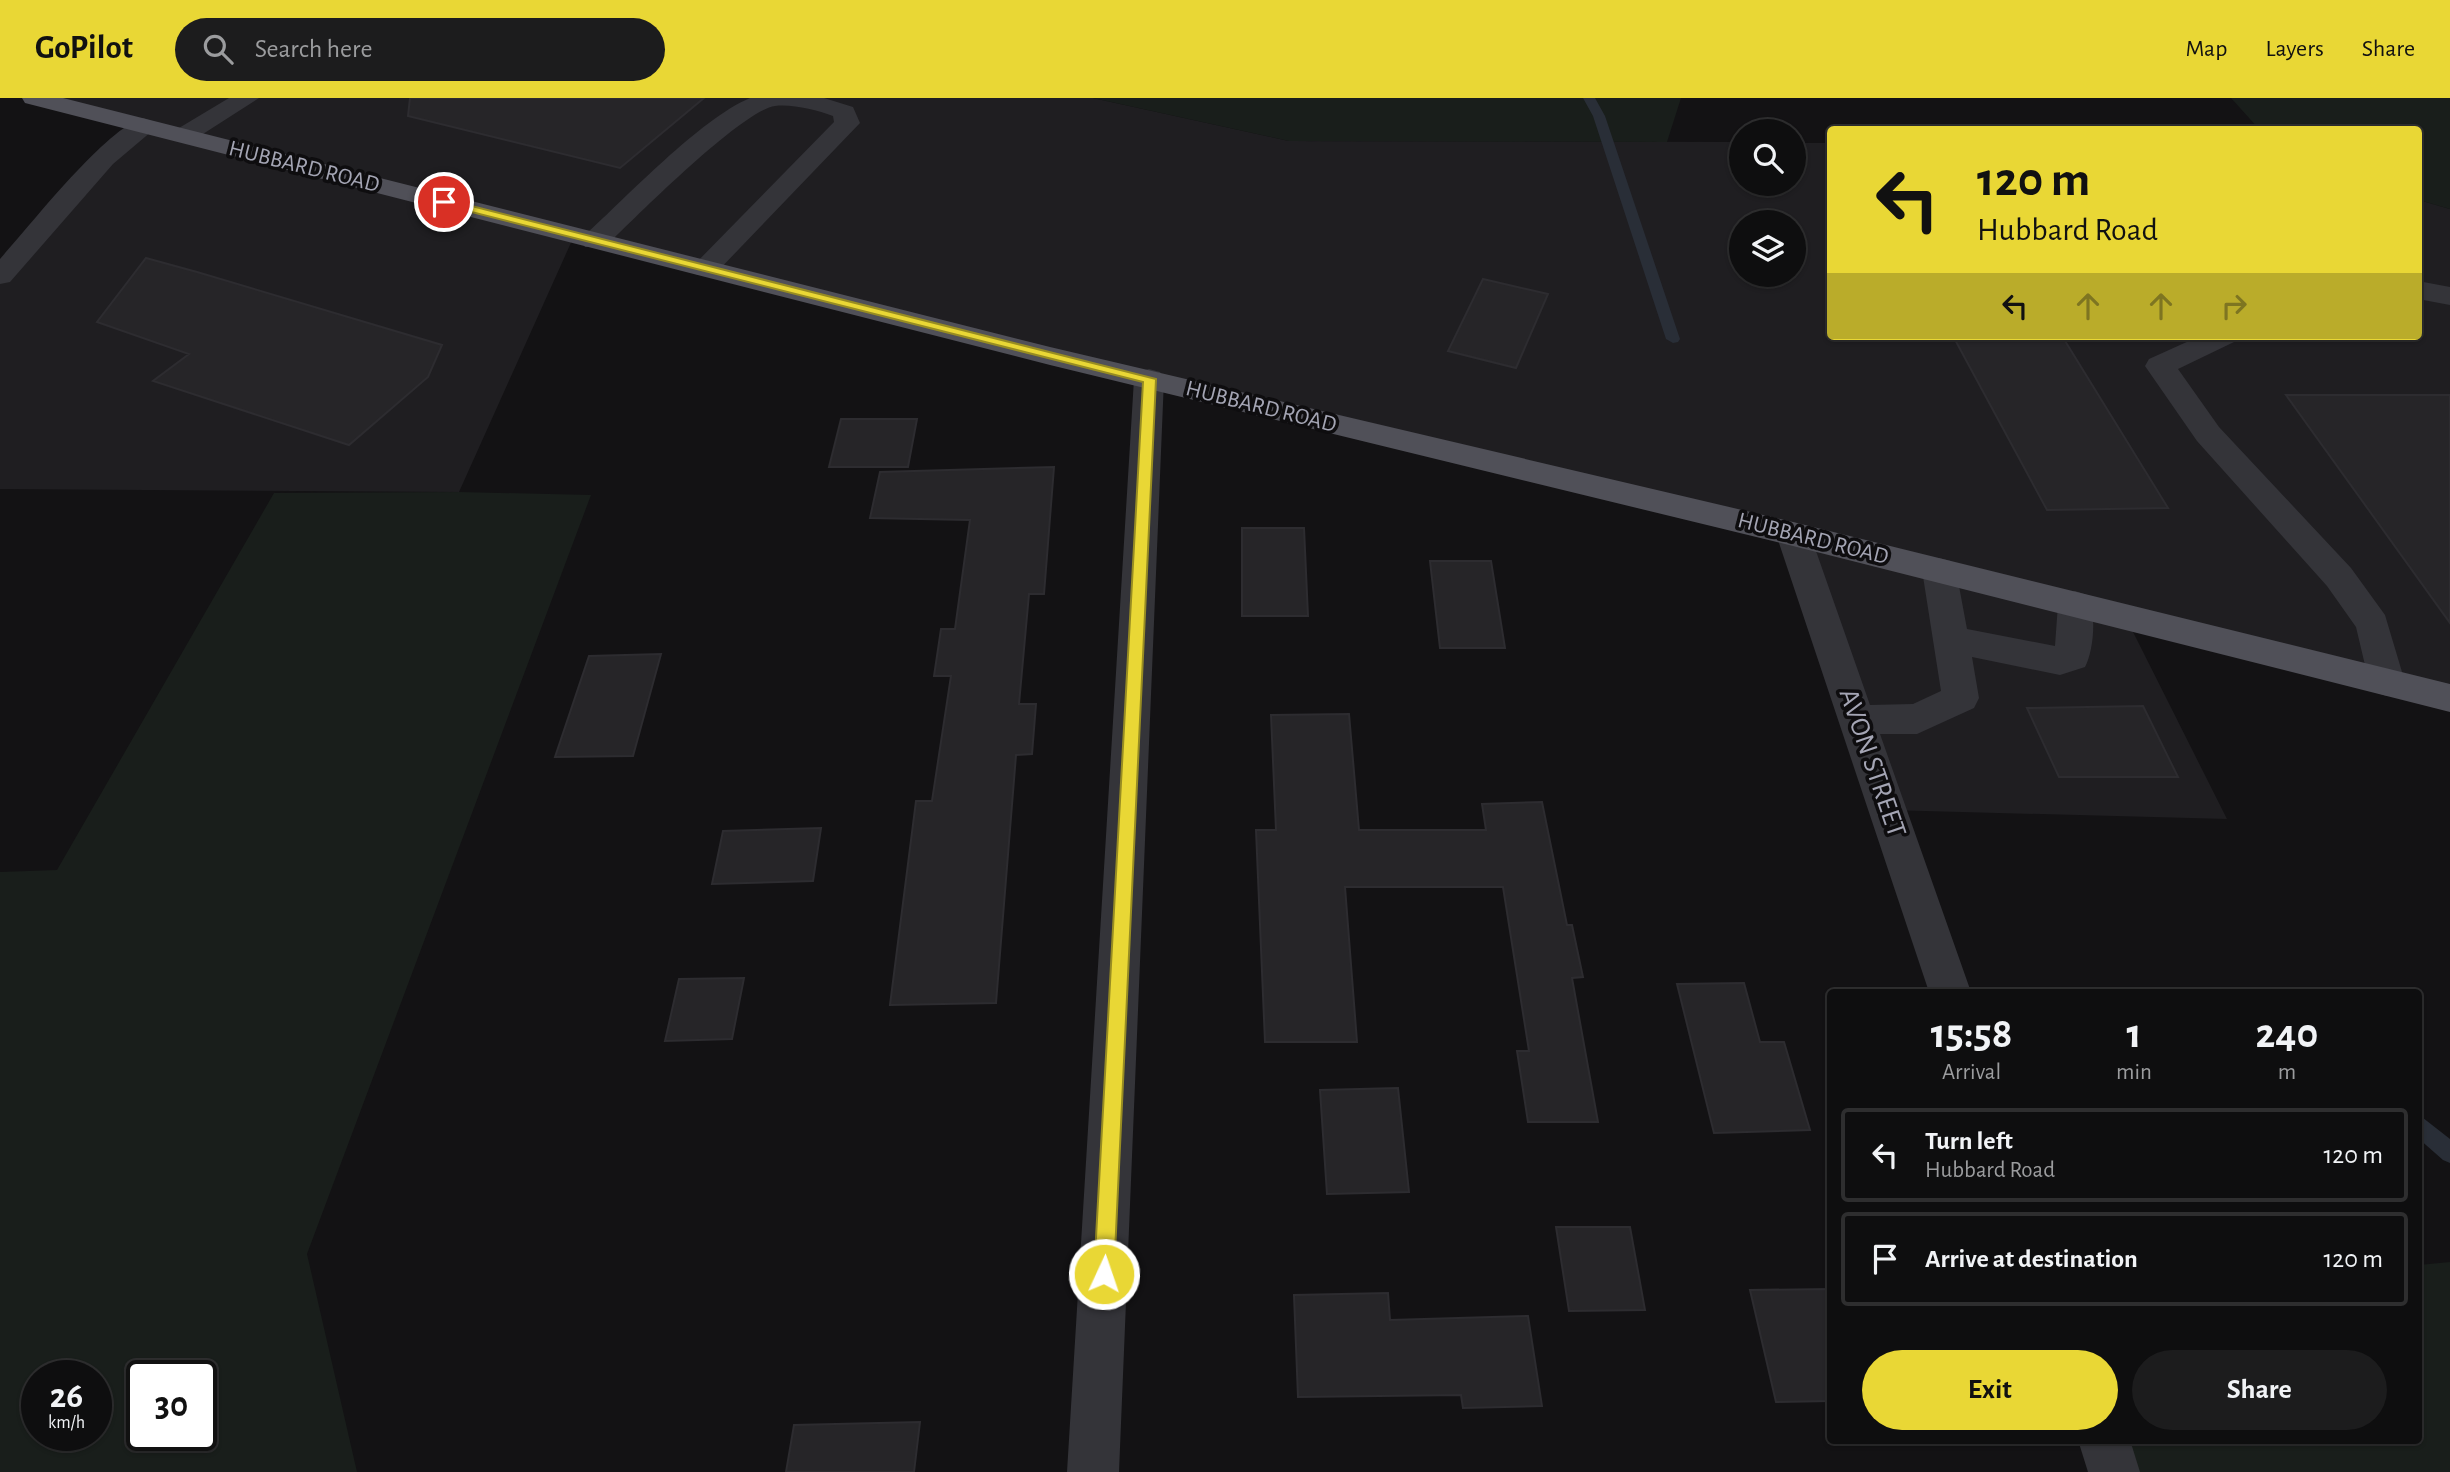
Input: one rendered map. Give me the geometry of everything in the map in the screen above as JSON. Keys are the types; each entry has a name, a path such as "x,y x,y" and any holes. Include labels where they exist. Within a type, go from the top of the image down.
{"main road":[{"name":"HUBBARD ROAD","path":"33,98 1149,379 1793,534 2450,698"}],"street":[{"path":"183,136 247,98"},
{"path":"595,241 703,143 748,108 768,99 823,103 844,112 847,123 705,268"},
{"path":"0,276 104,159 143,126"},
{"path":"2422,291 2450,296"},
{"path":"2215,340 2160,366 2208,434 2339,577 2373,624 2387,682"},
{"path":"1093,1472 1149,379"},
{"name":"AVON STREET","path":"1793,534 1949,989"},
{"path":"1858,720 1917,719 1961,698 1939,570"},
{"path":"1952,640 2060,661 2072,657 2075,604"},
{"path":"2105,1444 2115,1472"}],"shaded area":[{"path":"34,98 1093,98 1289,141 1729,142 1729,196 1806,196 1806,143 1827,143 1827,340 2422,340 2422,201 2450,209 2450,698 2126,618 2227,819 1888,810 1793,534 574,236 459,492 0,489 0,276 142,126"},
{"path":"1093,98 1681,98 1667,142 1289,141"},
{"path":"2231,98 2450,98 2450,209 2422,201 2422,126 2256,126"},
{"path":"459,492 591,495 307,1254 357,1472 0,1472 0,872 57,870 274,493"},
{"path":"2450,1262 2450,1472 2114,1472 2105,1444 2422,1444 2422,1265"}],"building":[{"path":"410,98 704,98 620,168 408,116"},
{"path":"146,258 442,345 428,377 349,445 153,381 189,354 97,322"},
{"path":"1483,279 1548,294 1516,368 1448,351"},
{"path":"1955,340 2064,340 2168,508 2047,510"},
{"path":"2286,395 2450,395 2450,623"},
{"path":"841,419 917,419 908,467 829,467"},
{"path":"1054,467 1044,594 1029,594 1019,704 1036,704 1032,754 1016,755 996,1003 890,1005 916,801 932,801 951,676 934,676 941,629 955,629 970,520 870,518 880,472"},
{"path":"1242,528 1304,528 1308,616 1242,616"},
{"path":"1430,561 1491,561 1505,648 1440,648"},
{"path":"661,654 633,756 555,757 589,656"},
{"path":"2143,706 2178,777 2059,777 2027,708"},
{"path":"1349,714 1359,830 1486,830 1482,804 1542,802 1567,925 1572,925 1583,977 1572,978 1598,1122 1528,1122 1517,1051 1529,1051 1503,887 1345,887 1357,1042 1265,1042 1256,830 1276,830 1271,715"},
{"path":"821,828 813,881 712,884 723,831"},
{"path":"744,978 732,1039 665,1041 679,979"},
{"path":"1744,983 1760,1042 1784,1042 1810,1130 1714,1133 1677,984"},
{"path":"1398,1088 1409,1192 1327,1194 1320,1090"},
{"path":"1556,1227 1630,1227 1645,1310 1569,1311"},
{"path":"1827,1289 1827,1401 1776,1402 1750,1290"},
{"path":"1388,1293 1390,1320 1528,1316 1542,1406 1463,1408 1461,1395 1298,1397 1294,1295"},
{"path":"920,1422 914,1472 786,1472 794,1425"}],"waterway":[{"path":"1589,98 1599,116 1673,339"},
{"path":"2422,1128 2450,1153"}],"route":[{"path":"444,202 1149,379 1104,1274"}]}
